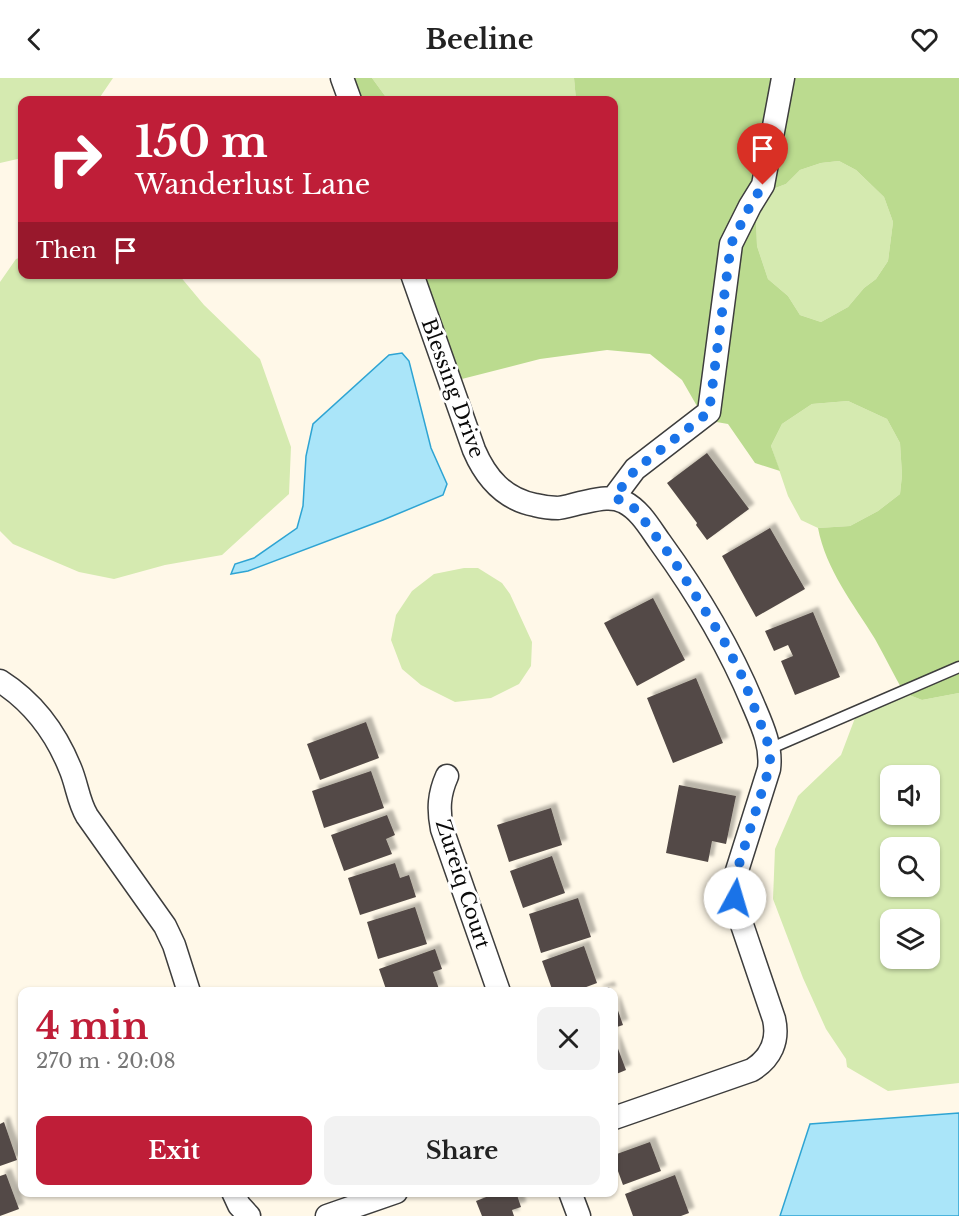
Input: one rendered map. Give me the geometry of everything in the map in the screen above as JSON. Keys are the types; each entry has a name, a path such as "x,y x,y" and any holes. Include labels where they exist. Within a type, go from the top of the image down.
{"street":[{"path":"342,78 349,96"},
{"path":"618,1117 752,1070 765,1059 776,1037 774,1019 737,910 734,887 735,877 769,769 769,749 763,728 733,658 693,590 640,515 633,507 614,497 635,470 709,412 731,244 763,185 783,78"},
{"name":"Blessing Drive","path":"414,279 474,450 479,462 494,483 502,491 523,502 545,507 557,508 614,497"},
{"path":"0,681 36,710 54,736 71,769 82,807 87,816 165,926 174,945 187,987"},
{"name":"Zureiq Court","path":"447,776 440,800 439,814 442,829 497,987"},
{"path":"235,1197 249,1216"},
{"path":"327,1216 382,1197"},
{"path":"572,1197 579,1216"}],"lane":[{"path":"769,749 959,667"}],"green space":[{"path":"0,78 113,78 101,96 18,96 18,159 0,163"},
{"path":"334,78 372,78 385,96 341,96"},
{"path":"372,78 574,78 576,96 385,96"},
{"path":"574,78 959,78 959,693 922,700 904,693 875,639 841,586 827,558 818,528 850,526 878,511 900,494 902,475 900,443 887,419 848,401 812,404 782,424 771,446 780,471 755,463 728,424 705,420 682,380 650,354 607,350 540,359 450,382 411,279 618,279 618,96 576,96","holes":["839,161 856,170 884,197 893,222 888,261 876,279 864,288 848,307 821,322 800,315 788,296 768,279 757,246 756,218 770,190 786,184 800,170 821,163"]},
{"path":"839,161 856,170 884,197 893,222 888,261 876,279 864,288 848,307 821,322 800,315 788,296 768,279 757,246 756,218 770,190 786,184 800,170 821,163"},
{"path":"18,258 18,279 182,279 204,305 260,359 291,447 289,494 222,555 165,565 114,579 79,572 13,544 0,531 0,282"},
{"path":"848,401 887,419 900,443 902,475 900,494 878,511 850,526 818,528 801,520 788,496 771,446 782,424 812,404"},
{"path":"464,568 478,568 502,583 510,594 532,642 531,666 519,684 491,698 455,702 421,685 402,669 391,640 396,615 412,591 434,574"},
{"path":"904,693 922,700 959,693 959,1083 888,1091 847,1067 846,1059 826,1029 803,978 773,899 775,849 798,796 841,755 855,718"}],"water":[{"path":"402,353 409,361 431,448 447,484 443,495 248,571 231,574 235,564 254,558 297,528 303,506 306,456 313,424 389,355"},
{"path":"959,1113 959,1216 780,1216 810,1124"}],"building":[{"path":"707,453 749,509 707,540 667,483"},
{"path":"770,528 805,589 756,617 722,556"},
{"path":"653,598 685,660 637,686 604,623"},
{"path":"813,612 840,677 795,695 781,661 793,656 788,645 774,651 765,631"},
{"path":"696,678 723,743 673,763 647,698"},
{"path":"366,722 379,758 320,780 307,744"},
{"path":"371,771 384,808 324,828 312,791"},
{"path":"679,785 736,796 726,844 712,841 708,862 666,853"},
{"path":"551,808 562,845 509,862 497,825"},
{"path":"387,815 395,835 386,839 392,854 344,871 331,835"},
{"path":"552,856 565,893 523,908 510,871"},
{"path":"395,863 400,878 409,875 416,897 360,915 348,878"},
{"path":"578,898 591,937 541,953 529,914"},
{"path":"415,907 427,944 378,959 367,922"},
{"path":"584,946 597,983 586,987 551,987 542,961"},
{"path":"435,949 442,969 433,972 438,987 385,987 379,969"},
{"path":"618,1011 623,1025 618,1027"},
{"path":"618,1049 626,1070 618,1073"},
{"path":"4,1122 17,1160 0,1166 0,1124"},
{"path":"650,1142 661,1171 623,1185 618,1171 618,1154"},
{"path":"6,1174 19,1209 0,1216 0,1176"},
{"path":"675,1175 689,1213 681,1216 633,1216 625,1194"},
{"path":"486,1197 518,1197 521,1207 512,1210 514,1216 482,1216 476,1201"}],"route":[{"path":"735,898 735,877 769,769 767,740 742,676 693,590 640,515 633,507 614,497 635,470 709,412 731,244 763,185"}]}
